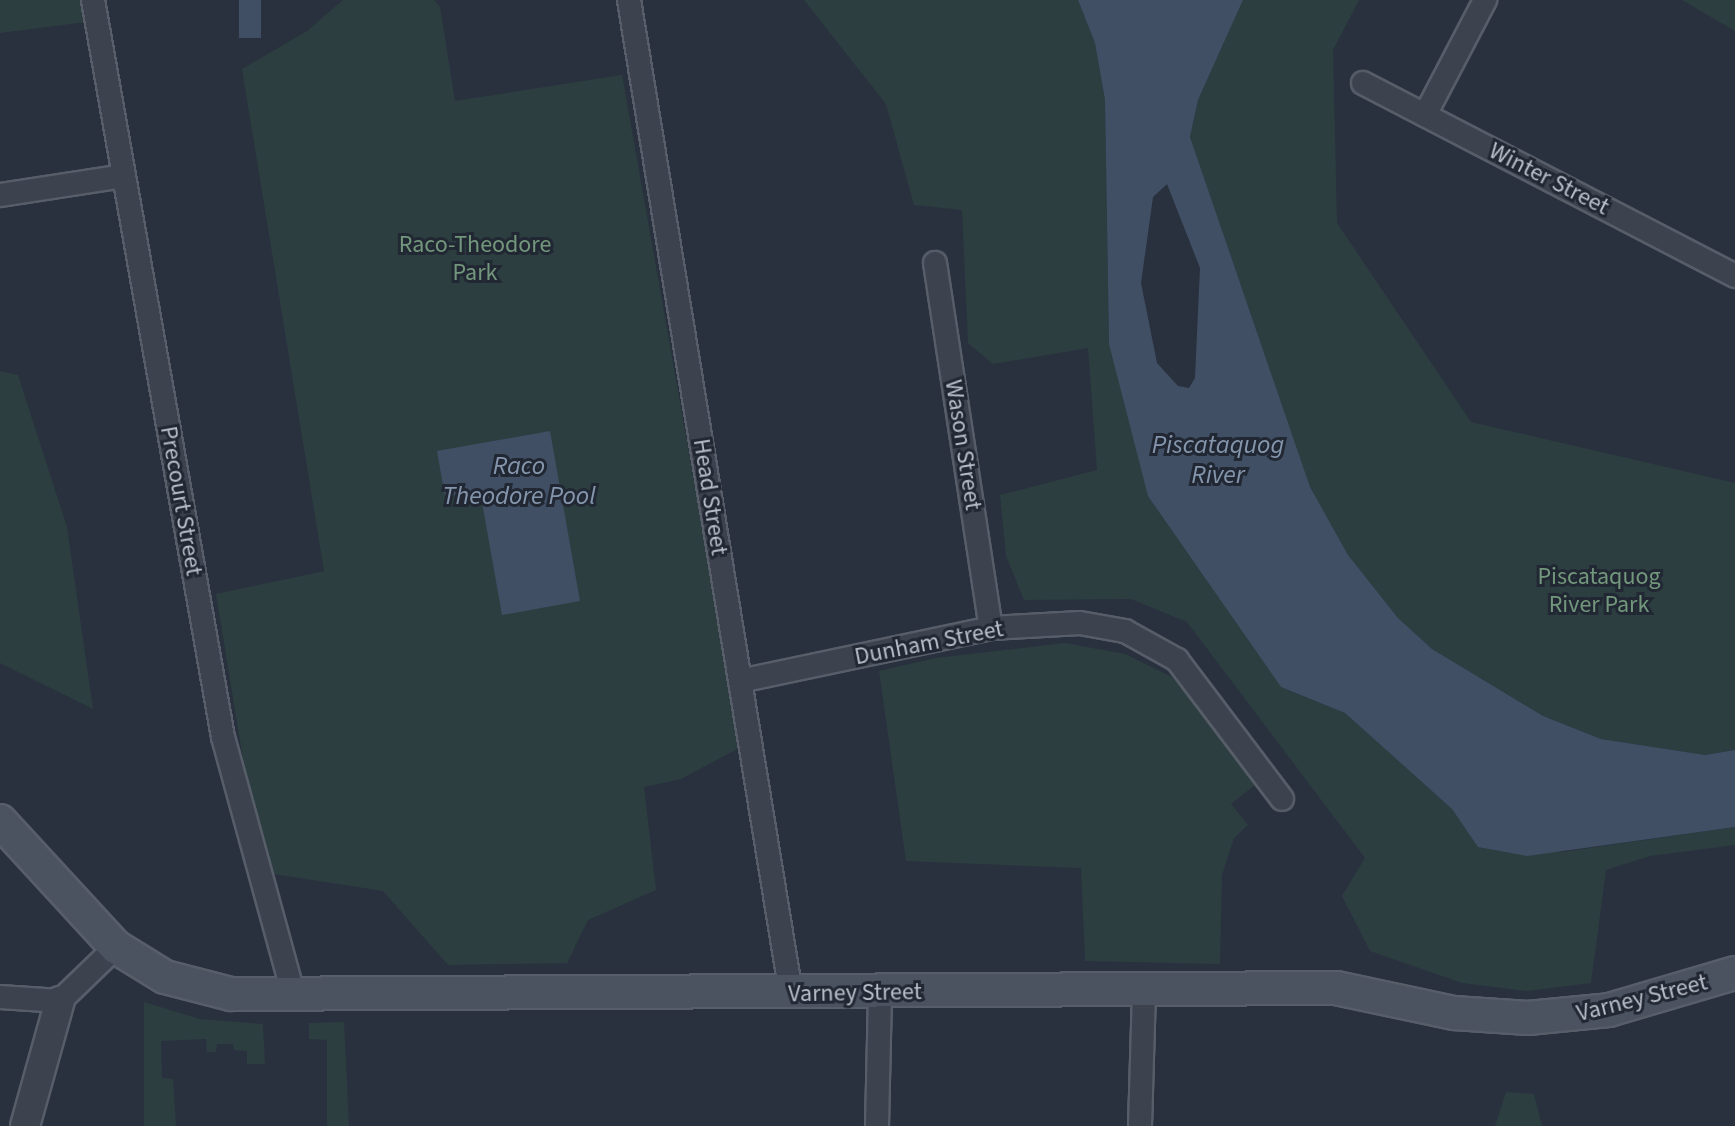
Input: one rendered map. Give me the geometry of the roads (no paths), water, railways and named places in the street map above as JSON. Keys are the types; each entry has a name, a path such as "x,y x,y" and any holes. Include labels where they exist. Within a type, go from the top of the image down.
{"main road":[{"name":"Varney Street","path":"0,821 116,947 165,977 231,994 791,994 1336,988 1454,1013 1528,1018 1609,1010 1735,973"}],"street":[{"name":"Precourt Street","path":"93,0 223,737 294,996"},
{"name":"Head Street","path":"629,0 791,994"},
{"path":"1425,115 1485,0"},
{"name":"Winter Street","path":"1363,83 1735,276"},
{"path":"0,195 124,176"},
{"name":"Wason Street","path":"935,263 991,628"},
{"name":"Dunham Street","path":"740,681 991,628 1080,623 1125,631 1177,660 1282,799"},
{"path":"25,1126 60,1001 116,947"},
{"path":"1140,1126 1144,988"},
{"path":"877,1126 880,992"},
{"path":"0,997 60,1001"}],"water":[{"path":"239,0 261,0 261,38 239,38"},
{"name":"Piscataquog River","path":"1078,0 1243,0 1198,100 1190,137 1310,487 1348,555 1398,618 1432,649 1543,716 1601,739 1705,755 1735,750 1735,827 1527,856 1478,847 1452,809 1345,713 1281,687 1148,496 1109,344 1105,100 1095,43","holes":["1167,184 1200,268 1195,378 1189,388 1178,386 1157,363 1141,283 1153,197"]},
{"name":"Raco Theodore Pool","path":"550,431 580,601 502,615 480,491 445,497 437,451"}],"park label":[{"name":"Raco-Theodore Park","path":"475,259"},
{"name":"Piscataquog River Park","path":"1599,591"}]}
